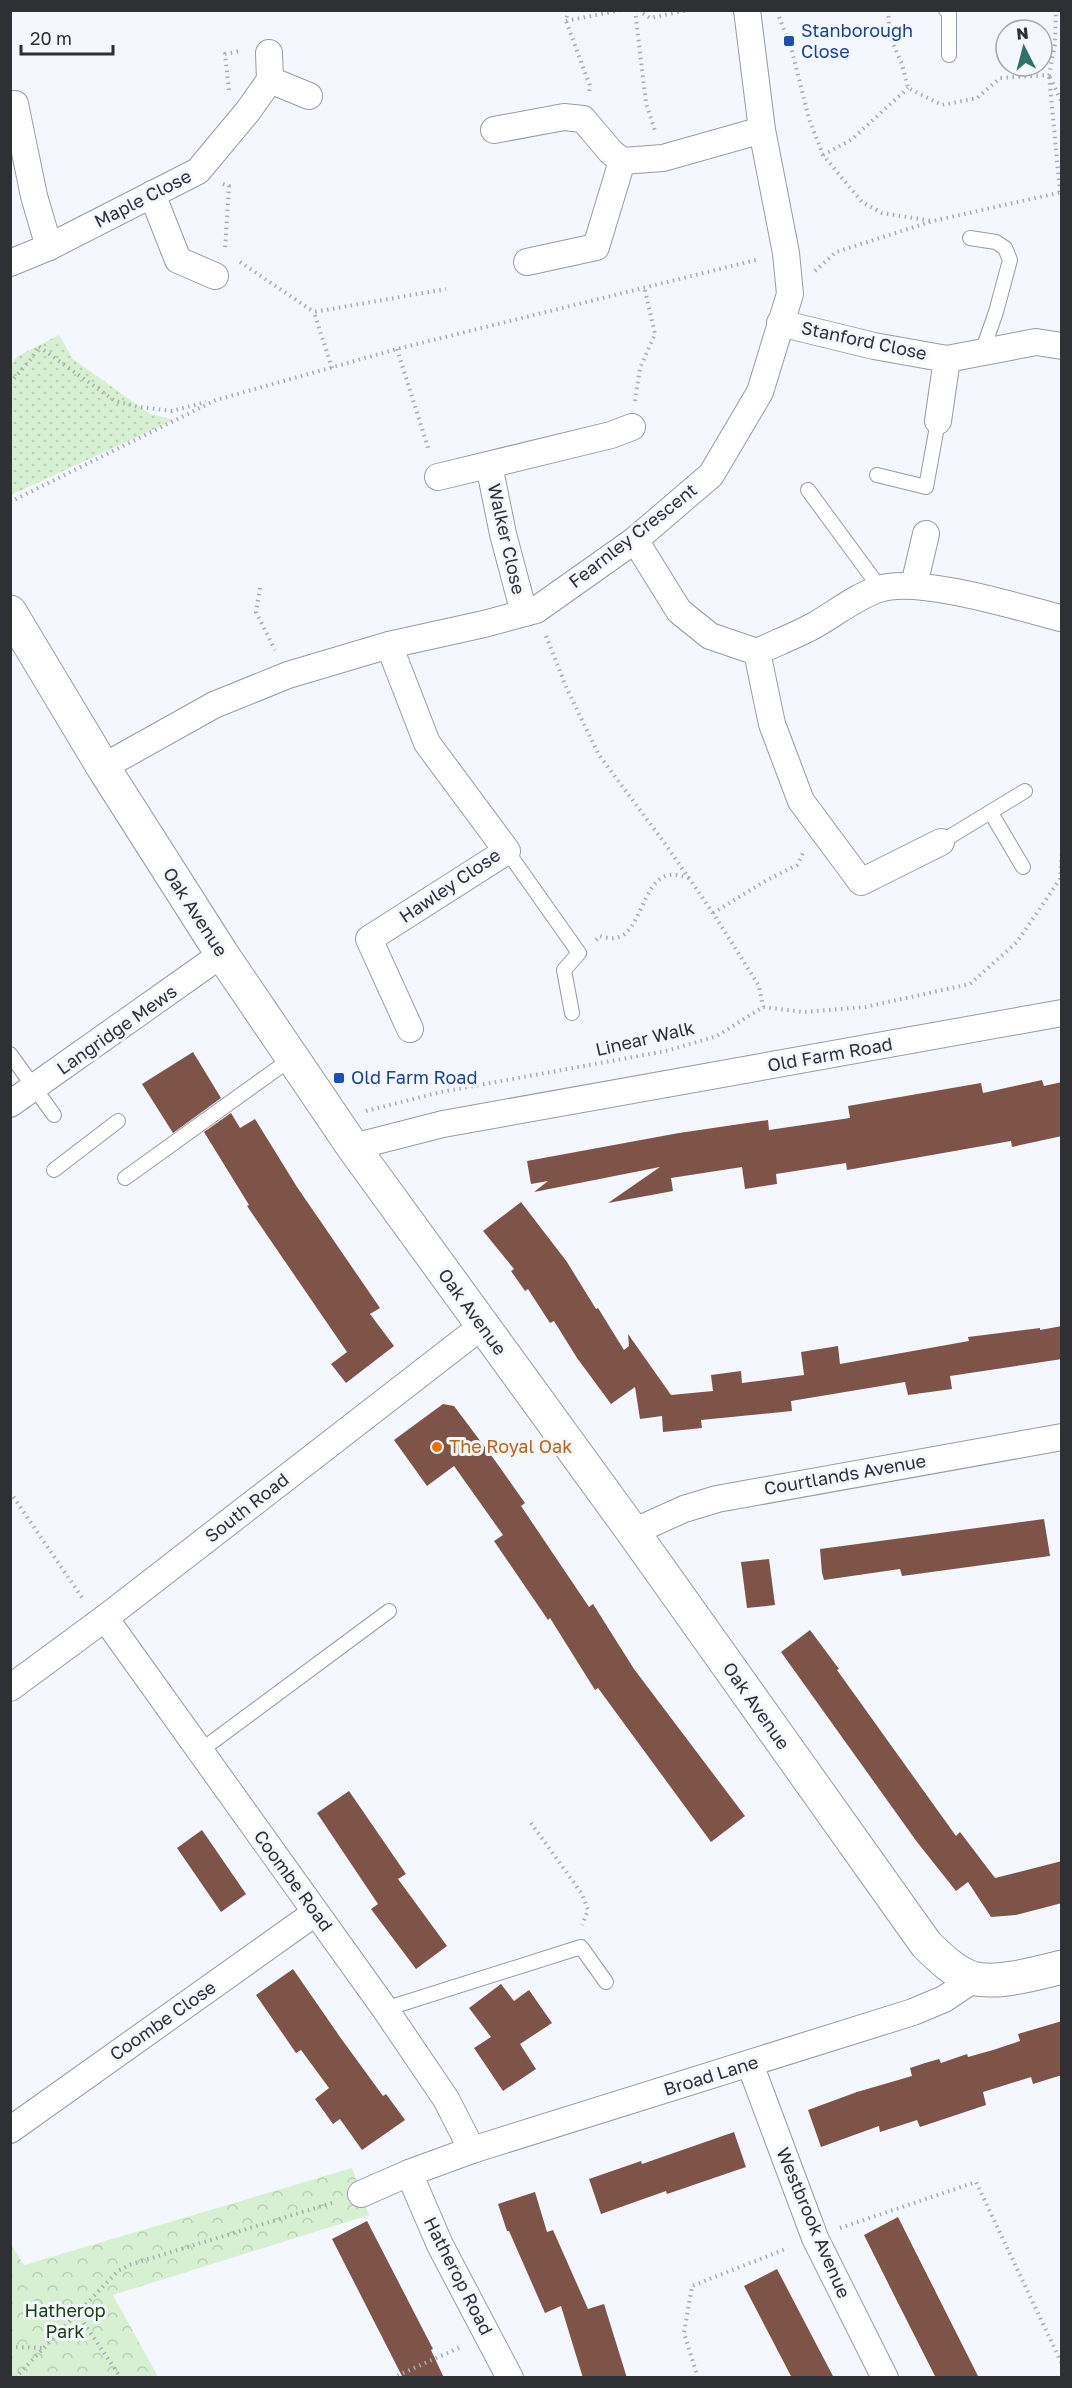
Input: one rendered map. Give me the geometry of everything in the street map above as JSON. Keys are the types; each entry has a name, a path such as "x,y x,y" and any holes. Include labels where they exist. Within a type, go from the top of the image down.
{"street":[{"name":"Fearnley Crescent","path":"103,767 214,705 288,675 389,645 530,612 635,540 711,475 760,392 790,294 786,253 762,130 747,10"},
{"path":"269,54 270,80 309,96"},
{"name":"Maple Close","path":"10,263 49,248 198,171 236,126 270,80"},
{"path":"15,104 34,196 49,248"},
{"path":"494,130 564,117 583,119 611,152 622,160 663,158 762,130"},
{"path":"527,262 596,247 622,160"},
{"path":"152,194 178,260 215,276"},
{"name":"Stanford Close","path":"780,323 874,346 947,359 1036,342 1062,346"},
{"name":"Stanford Close","path":"938,421 947,359"},
{"path":"438,477 611,435 632,427"},
{"name":"Walker Close","path":"489,465 503,534 530,612"},
{"path":"914,585 926,534"},
{"path":"635,540 678,610 710,636 757,652 812,627 880,588 914,585 1060,618"},
{"name":"Oak Avenue","path":"10,612 103,767 222,954 353,1147 633,1532 926,1944 947,1964 974,1978"},
{"name":"Hawley Close","path":"389,645 427,743 507,851 369,939 410,1029"},
{"path":"757,652 772,724 801,801 861,882 941,842"},
{"name":"Langridge Mews","path":"10,1104 222,954"},
{"name":"Old Farm Road","path":"353,1147 443,1124 1062,1013"},
{"name":"South Road","path":"10,1688 102,1620 482,1326"},
{"name":"Courtlands Avenue","path":"633,1532 684,1509 717,1499 1062,1437"},
{"name":"Coombe Road","path":"102,1620 200,1751 385,2009 446,2099 472,2150"},
{"name":"Coombe Close","path":"10,2130 315,1913"},
{"path":"974,1978 1010,1977 1062,1968"},
{"name":"Broad Lane","path":"361,2194 409,2173 472,2150 930,2006 974,1978"},
{"name":"Westbrook Avenue","path":"750,2064 815,2238 885,2378"},
{"name":"Hatherop Road","path":"409,2173 440,2245 510,2378"}],"lane":[{"path":"946,10 949,13 949,55"},
{"path":"970,238 996,242 1005,248 1010,260 982,352"},
{"path":"877,475 926,487 938,421"},
{"path":"808,490 880,588"},
{"path":"941,842 1025,790"},
{"path":"991,813 1023,867"},
{"path":"507,851 579,953 564,970 572,1013"},
{"path":"10,1054 54,1115"},
{"path":"125,1178 292,1058"},
{"path":"54,1170 76,1146 118,1121"},
{"path":"200,1751 389,1611"},
{"path":"385,2009 581,1947 606,1982"}],"path":[{"path":"568,10 566,21 590,86 583,119"},
{"path":"566,21 621,10"},
{"path":"637,10 650,18 688,10"},
{"path":"637,10 646,103 663,158"},
{"path":"776,10 791,47 809,119 823,155 862,202 882,213 933,221"},
{"path":"888,10 890,37 902,64 908,88 942,105 977,98 1000,78"},
{"path":"1054,49 1056,10"},
{"path":"790,294 836,252 933,221 1061,192 1049,78"},
{"path":"1050,78 1062,103"},
{"path":"823,155 851,140 908,88"},
{"path":"10,383 32,358 38,346 115,400 139,407 172,411 397,349 644,286 786,253"},
{"path":"632,427 640,368 655,334 644,286"},
{"path":"332,368 314,312 446,289"},
{"path":"397,349 420,428 438,477"},
{"path":"10,502 216,400"},
{"path":"260,588 256,612 288,675"},
{"path":"530,612 599,755 712,913 759,986 763,1007 804,1012 865,1007 970,984 1017,942 1060,879 1062,852"},
{"path":"712,913 797,865 819,824"},
{"path":"579,953 600,936 615,938 625,935 643,907 654,883 670,875 689,878"},
{"name":"Linear Walk","path":"334,1119 441,1092 666,1051 717,1036 763,1007"},
{"path":"10,1492 102,1620"},
{"path":"531,1822 582,1894 588,1910"},
{"path":"698,2378 684,2333 692,2286 815,2238 976,2182 1062,2364"},
{"path":"15,2378 117,2271 129,2265 361,2194"},
{"path":"77,2313 121,2378"},
{"path":"392,2378 488,2335"},
{"path":"10,2347 44,2348"},
{"path":"1056,2378 1062,2375"}],"green space":[{"path":"59,335 73,359 150,414 174,420 11,495 11,364 18,356"},
{"name":"Hatherop Park","path":"352,2168 369,2215 113,2295 158,2377 11,2377 10,2243 24,2265"}],"building":[{"path":"193,1052 221,1098 173,1133 142,1084"},
{"path":"1042,1080 1044,1086 1062,1082 1062,1136 1012,1147 1011,1141 847,1170 846,1163 776,1174 777,1184 745,1189 742,1167 671,1178 673,1191 608,1203 660,1167 534,1192 548,1181 531,1184 527,1161 679,1133 768,1120 769,1130 850,1118 848,1106 981,1083 983,1093"},
{"path":"231,1113 240,1128 255,1119 297,1187 380,1308 370,1314 394,1346 346,1383 331,1364 347,1352 247,1206 249,1205 204,1132"},
{"path":"521,1202 567,1262 624,1350 629,1346 628,1334 671,1395 713,1391 711,1375 741,1371 742,1383 804,1375 801,1352 838,1346 840,1364 969,1341 968,1337 1062,1326 1062,1359 950,1376 952,1389 908,1395 905,1382 791,1401 792,1411 701,1420 702,1428 663,1432 662,1416 640,1419 635,1387 611,1404 577,1358 554,1321 550,1323 528,1289 525,1291 511,1271 514,1269 483,1231"},
{"path":"443,1404 454,1406 496,1462 525,1503 521,1506 589,1607 593,1604 634,1669 745,1816 711,1842 598,1688 595,1690 550,1618 548,1620 494,1541 503,1535 454,1466 427,1486 394,1440"},
{"path":"1044,1519 1050,1556 902,1576 900,1569 824,1580 822,1573 820,1549"},
{"path":"769,1559 775,1605 747,1608 741,1562"},
{"path":"810,1630 956,1836 960,1832 995,1878 1062,1861 1062,1903 1016,1915 991,1917 968,1882 956,1891 917,1842 781,1652"},
{"path":"349,1791 406,1874 398,1879 447,1946 416,1969 371,1909 378,1904 317,1813"},
{"path":"202,1830 246,1894 221,1912 177,1848"},
{"path":"293,1969 383,2096 386,2094 405,2120 362,2150 340,2119 333,2124 315,2099 329,2088 301,2050 296,2053 256,1995"},
{"path":"501,1984 514,2001 529,1990 552,2023 520,2044 536,2069 503,2091 474,2048 491,2037 469,2008"},
{"path":"1062,2021 1062,2075 1033,2084 1031,2077 983,2092 986,2105 920,2127 917,2120 880,2132 879,2126 821,2147 808,2110 857,2092 912,2076 910,2068 939,2059 941,2063 967,2054 968,2057 993,2050 1020,2041 1018,2034"},
{"path":"734,2132 746,2167 667,2194 666,2191 601,2214 589,2179 641,2161 642,2164"},
{"path":"535,2192 547,2232 553,2230 588,2309 604,2304 627,2378 583,2378 561,2306 545,2313 509,2231 507,2231 498,2204"},
{"path":"898,2217 979,2378 936,2378 899,2305 864,2235"},
{"path":"367,2221 433,2349 431,2350 444,2378 403,2378 332,2239"},
{"path":"777,2269 834,2378 792,2378 744,2286"}],"place":[{"name":"Stanborough Close","path":"789,41"},
{"name":"Old Farm Road","path":"339,1078"},
{"name":"The Royal Oak","path":"437,1447"}]}
